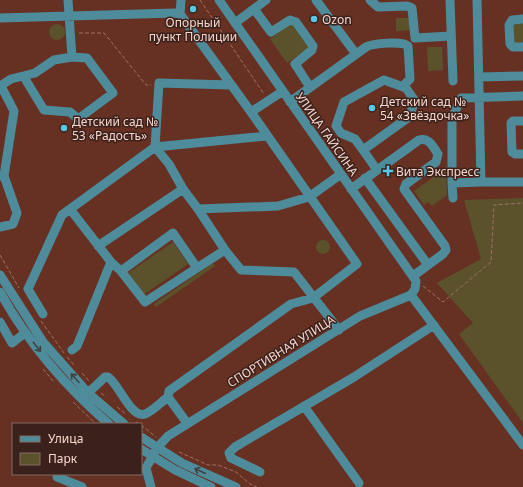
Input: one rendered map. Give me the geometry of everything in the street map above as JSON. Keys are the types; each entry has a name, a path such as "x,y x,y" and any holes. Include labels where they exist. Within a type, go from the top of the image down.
{"street":[{"path":"68,0 72,57"},
{"path":"93,389 105,377 108,377 132,410 140,414 146,414 168,397 169,391 292,304 313,298 356,264 308,197 251,112 180,14 181,0"},
{"name":"УЛИЦА ГАЙСИНА","path":"219,0 414,278"},
{"path":"234,23 266,0"},
{"path":"316,0 356,54"},
{"path":"370,0 378,7 407,6 412,8 415,38"},
{"path":"450,0 453,81"},
{"path":"477,0 481,182"},
{"path":"254,9 270,31 274,31 291,20 296,22 304,33 313,48 296,61 295,65 310,87"},
{"path":"0,18 180,14"},
{"path":"523,18 512,20 509,25 510,44 514,47 523,48"},
{"path":"407,45 415,38 451,36"},
{"path":"290,102 356,54 373,44 403,43 407,45 409,48 410,79 403,86"},
{"path":"0,228 13,224 17,213 2,176 14,111 1,86 11,79 24,77 35,73 54,60 72,57 87,58 113,93 78,119 70,112 44,110 24,77"},
{"path":"479,77 523,76"},
{"path":"363,150 410,116 415,101 408,89 384,80 344,102 336,126 341,133 355,139 377,170"},
{"path":"231,85 159,83 155,147 169,164 182,189 198,209 225,250 242,270 294,272 339,330"},
{"path":"251,112 283,92"},
{"path":"453,198 452,119 461,98 523,96"},
{"path":"523,121 513,121 511,123 512,152 515,154 523,154"},
{"path":"13,298 24,288 62,215 155,147 267,136"},
{"path":"351,189 422,139 429,141 438,154 436,162 404,187 446,248 443,254 414,278 415,289 411,295 523,445"},
{"path":"198,209 278,206 308,197 341,174"},
{"path":"365,178 428,265"},
{"path":"452,183 523,182"},
{"path":"98,246 182,189"},
{"path":"70,209 111,262 121,271 144,302 225,250"},
{"path":"121,271 173,234 197,268"},
{"path":"72,350 77,346 111,262"},
{"path":"0,275 13,298 43,342 126,420"},
{"path":"24,288 40,314"},
{"path":"0,292 25,333 70,387 108,423"},
{"name":"СПОРТИВНАЯ УЛИЦА","path":"151,487 146,468 157,448 168,436 363,315 411,295"},
{"path":"0,322 12,343 25,333"},
{"path":"260,472 231,458 229,453 235,447 354,377 434,325"},
{"path":"168,397 187,424"},
{"path":"304,406 359,483"},
{"path":"142,438 182,463 236,487"},
{"path":"142,450 175,470 211,487"},
{"path":"57,477 82,487"}],"path":[{"path":"200,0 269,101"},
{"path":"70,34 104,33 146,85 159,83"},
{"path":"414,278 443,302 491,262 494,205 523,204"},
{"path":"0,255 24,288"},
{"path":"40,314 75,366"},
{"path":"79,371 93,389 108,399"},
{"path":"113,404 126,420"},
{"path":"134,420 138,423"},
{"path":"142,426 158,438"},
{"path":"178,451 208,465 218,465 236,472 250,484 257,487"}],"green space":[{"path":"396,18 410,18 410,30 396,31"},
{"path":"523,21 523,45 513,43 513,23"},
{"path":"292,23 310,47 287,63 270,39"},
{"path":"57,24 63,26 65,32 63,38 57,40 51,38 49,32 51,26"},
{"path":"427,47 442,47 443,70 428,71"},
{"path":"446,168 447,195 432,206 428,202 424,205 414,191"},
{"path":"523,198 523,423 459,334 473,323 437,283 481,259 464,200"},
{"path":"320,240 326,240 330,244 330,250 326,254 320,254 316,250 316,244"},
{"path":"173,242 188,264 143,295 128,273"},
{"path":"213,263 215,266 156,307 154,304"}],"place":[{"name":"Опорный пункт Полиции","path":"193,9"},
{"name":"Ozon","path":"314,19"},
{"name":"Детский сад № 54 «Звёздочка»","path":"372,108"},
{"name":"Детский сад № 53 «Радость»","path":"64,128"},
{"name":"Вита Экспресс","path":"388,171"}]}
